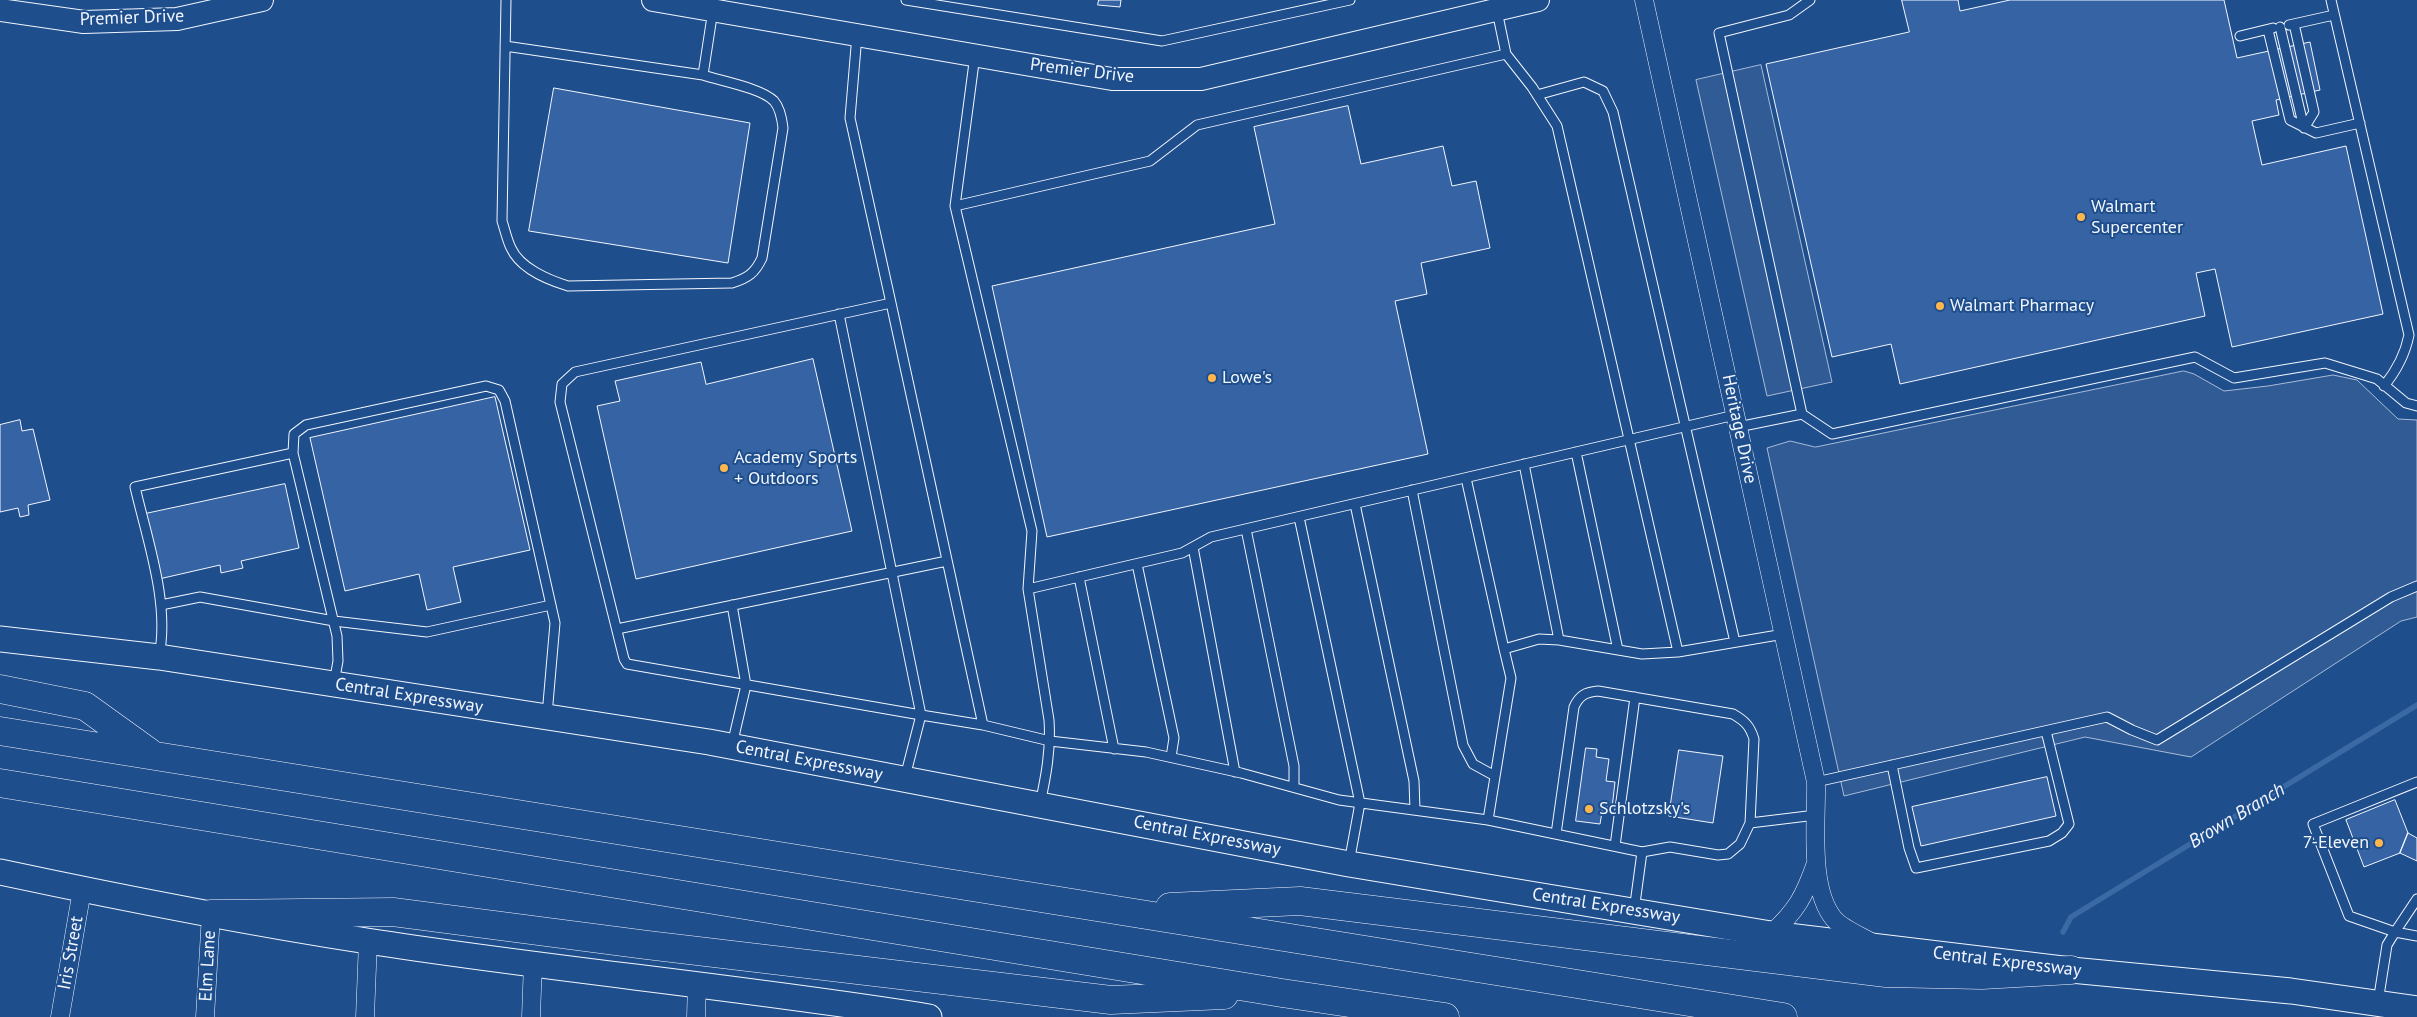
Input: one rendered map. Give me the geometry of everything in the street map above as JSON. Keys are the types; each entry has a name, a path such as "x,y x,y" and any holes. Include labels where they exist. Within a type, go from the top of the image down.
{"highway":[{"path":"0,689 85,706 154,756"},
{"path":"0,731 1783,1017"},
{"path":"0,783 1445,1017"},
{"path":"1114,910 1300,901 1886,973 1982,975 2071,970"},
{"path":"211,914 393,912 647,945 1112,1000 1282,992"}],"main road":[{"name":"Central Expressway","path":"0,639 159,657 732,746 1349,864 1770,934 2071,970 2290,991 2417,1009"},
{"path":"0,872 82,890 368,941 697,983 868,1012 928,1017"}],"street":[{"name":"Premier Drive","path":"0,10 84,22 177,19 262,0"},
{"name":"Premier Drive","path":"654,0 1112,79 1201,79 1538,0"},
{"name":"Heritage Drive","path":"1644,0 1816,782 1817,860 1821,888 1826,906 1835,920 1878,946"},
{"name":"Heritage Drive","path":"1770,934 1791,915 1802,898 1817,860"},
{"name":"Iris Street","path":"60,1017 82,890"},
{"name":"Elm Lane","path":"205,1017 211,914"},
{"path":"365,1017 368,941"},
{"path":"531,1017 533,962"},
{"path":"696,1017 697,983"}],"lane":[{"path":"505,46 703,75 762,94 774,102 781,114 783,128 762,258 756,271 746,278 732,283 568,286 548,280 527,266 511,249 502,221 505,46 506,0"},
{"path":"906,0 1162,41 1350,0"},
{"path":"1802,414 1719,33 1789,15 1810,0"},
{"path":"2331,0 2409,335 2406,352 2395,372 2384,386"},
{"path":"703,75 713,10"},
{"path":"1497,10 1506,54 1537,95 1557,126 1678,652"},
{"path":"2240,36 2334,15"},
{"path":"2294,24 2314,112 2304,128"},
{"path":"2280,27 2304,128"},
{"path":"2268,30 2290,120 2316,133 2360,123"},
{"path":"857,35 850,118 983,725"},
{"path":"955,206 1150,161 1197,125 1506,54"},
{"path":"975,55 955,206 1032,531 1028,589 1049,720 1050,741 1049,763 1040,804"},
{"path":"1537,95 1584,82 1603,91 1613,112 1735,642"},
{"path":"891,303 598,366 575,372 562,384 560,402 627,664 983,725 1050,741 1171,758 1235,772 1339,800 1488,820 1642,852 1670,847 1718,855 1728,854 1740,844 1750,823 1754,739 1751,730 1745,721 1733,714 1598,691 1587,692 1578,698 1574,707 1556,834"},
{"path":"839,314 921,715 904,779"},
{"path":"1028,589 1182,553 1211,537 1686,426 1802,414 1832,434 2196,357 2234,378 2325,363 2377,379 2406,403 2417,406"},
{"path":"334,685 338,661 338,636 293,453 294,434 306,425 486,386 499,390 505,401 555,623 546,717"},
{"path":"1576,452 1618,650"},
{"path":"159,657 163,639 162,604 135,487 293,453"},
{"path":"1524,464 1559,640"},
{"path":"1466,478 1511,678 1488,820"},
{"path":"1412,490 1462,745 1473,764 1495,776"},
{"path":"1355,504 1414,781 1415,810"},
{"path":"1299,517 1360,803 1349,864"},
{"path":"1246,529 1294,766 1294,787"},
{"path":"1193,547 1235,772"},
{"path":"617,629 947,561"},
{"path":"1137,564 1174,738 1171,758"},
{"path":"1079,577 1114,749"},
{"path":"1816,782 2107,718 2156,740 2391,597 2417,586"},
{"path":"162,604 200,598 334,621 426,632 551,605"},
{"path":"732,605 746,685 732,746"},
{"path":"1504,649 1539,639 1559,640 1642,654 1678,652 1784,634"},
{"path":"1615,846 1635,697"},
{"path":"1892,765 1909,848 1916,868 2049,841 2062,833 2069,824 2046,731"},
{"path":"2417,782 2313,824 2349,916 2395,932 2417,936"},
{"path":"1750,823 1816,815"},
{"path":"1634,911 1642,852"},
{"path":"2378,1004 2387,945 2417,899"}],"shaded area":[{"path":"1761,65 1832,382 1767,396 1696,80"},
{"path":"2184,371 2194,374 2224,391 2333,375 2357,380 2398,419 2417,420 2417,617 2401,621 2191,757 2085,737 1844,796 1767,448 1790,441 1815,447"}],"building":[{"path":"1099,0 1121,0 1120,7 1098,5"},
{"name":"Walmart Supercenter","path":"1902,0 1958,0 1960,11 2010,0 2224,0 2237,58 2310,42 2320,90 2276,100 2279,115 2252,121 2262,165 2346,146 2383,314 2232,347 2215,269 2196,273 2205,316 1900,384 1891,344 1832,357 1766,64 1909,32"},
{"path":"554,88 750,123 728,263 529,231"},
{"name":"Lowe's","path":"1348,106 1361,164 1443,146 1452,186 1476,181 1490,248 1421,263 1427,294 1395,301 1428,454 1047,537 992,286 1275,224 1254,127"},
{"name":"Academy Sports + Outdoors","path":"813,359 852,531 636,579 597,406 620,401 615,381 701,362 706,384"},
{"path":"495,397 530,550 453,567 461,602 427,610 419,574 345,591 310,438"},
{"path":"20,420 22,431 33,429 50,500 28,505 29,515 20,517 18,508 0,512 0,425"},
{"path":"285,484 299,548 241,561 243,568 221,573 220,565 159,579 145,514"},
{"path":"1586,748 1597,749 1596,757 1609,759 1606,781 1615,782 1612,808 1603,806 1600,824 1576,821"},
{"path":"1679,750 1723,756 1713,823 1669,816"},
{"path":"2047,777 2056,816 1921,846 1912,807"},
{"name":"7-Eleven","path":"2395,800 2408,833 2400,853 2364,867 2346,820"},
{"name":"7-Eleven","path":"2408,833 2417,838 2417,861 2400,853"}],"waterway":[{"name":"Brown Branch","path":"2063,932 2071,917 2417,705"}],"place":[{"name":"Walmart Supercenter","path":"2081,217"},
{"name":"Walmart Pharmacy","path":"1940,306"},
{"name":"Lowe's","path":"1212,378"},
{"name":"Academy Sports + Outdoors","path":"724,468"},
{"name":"Schlotzsky's","path":"1589,809"},
{"name":"7-Eleven","path":"2379,843"}]}
